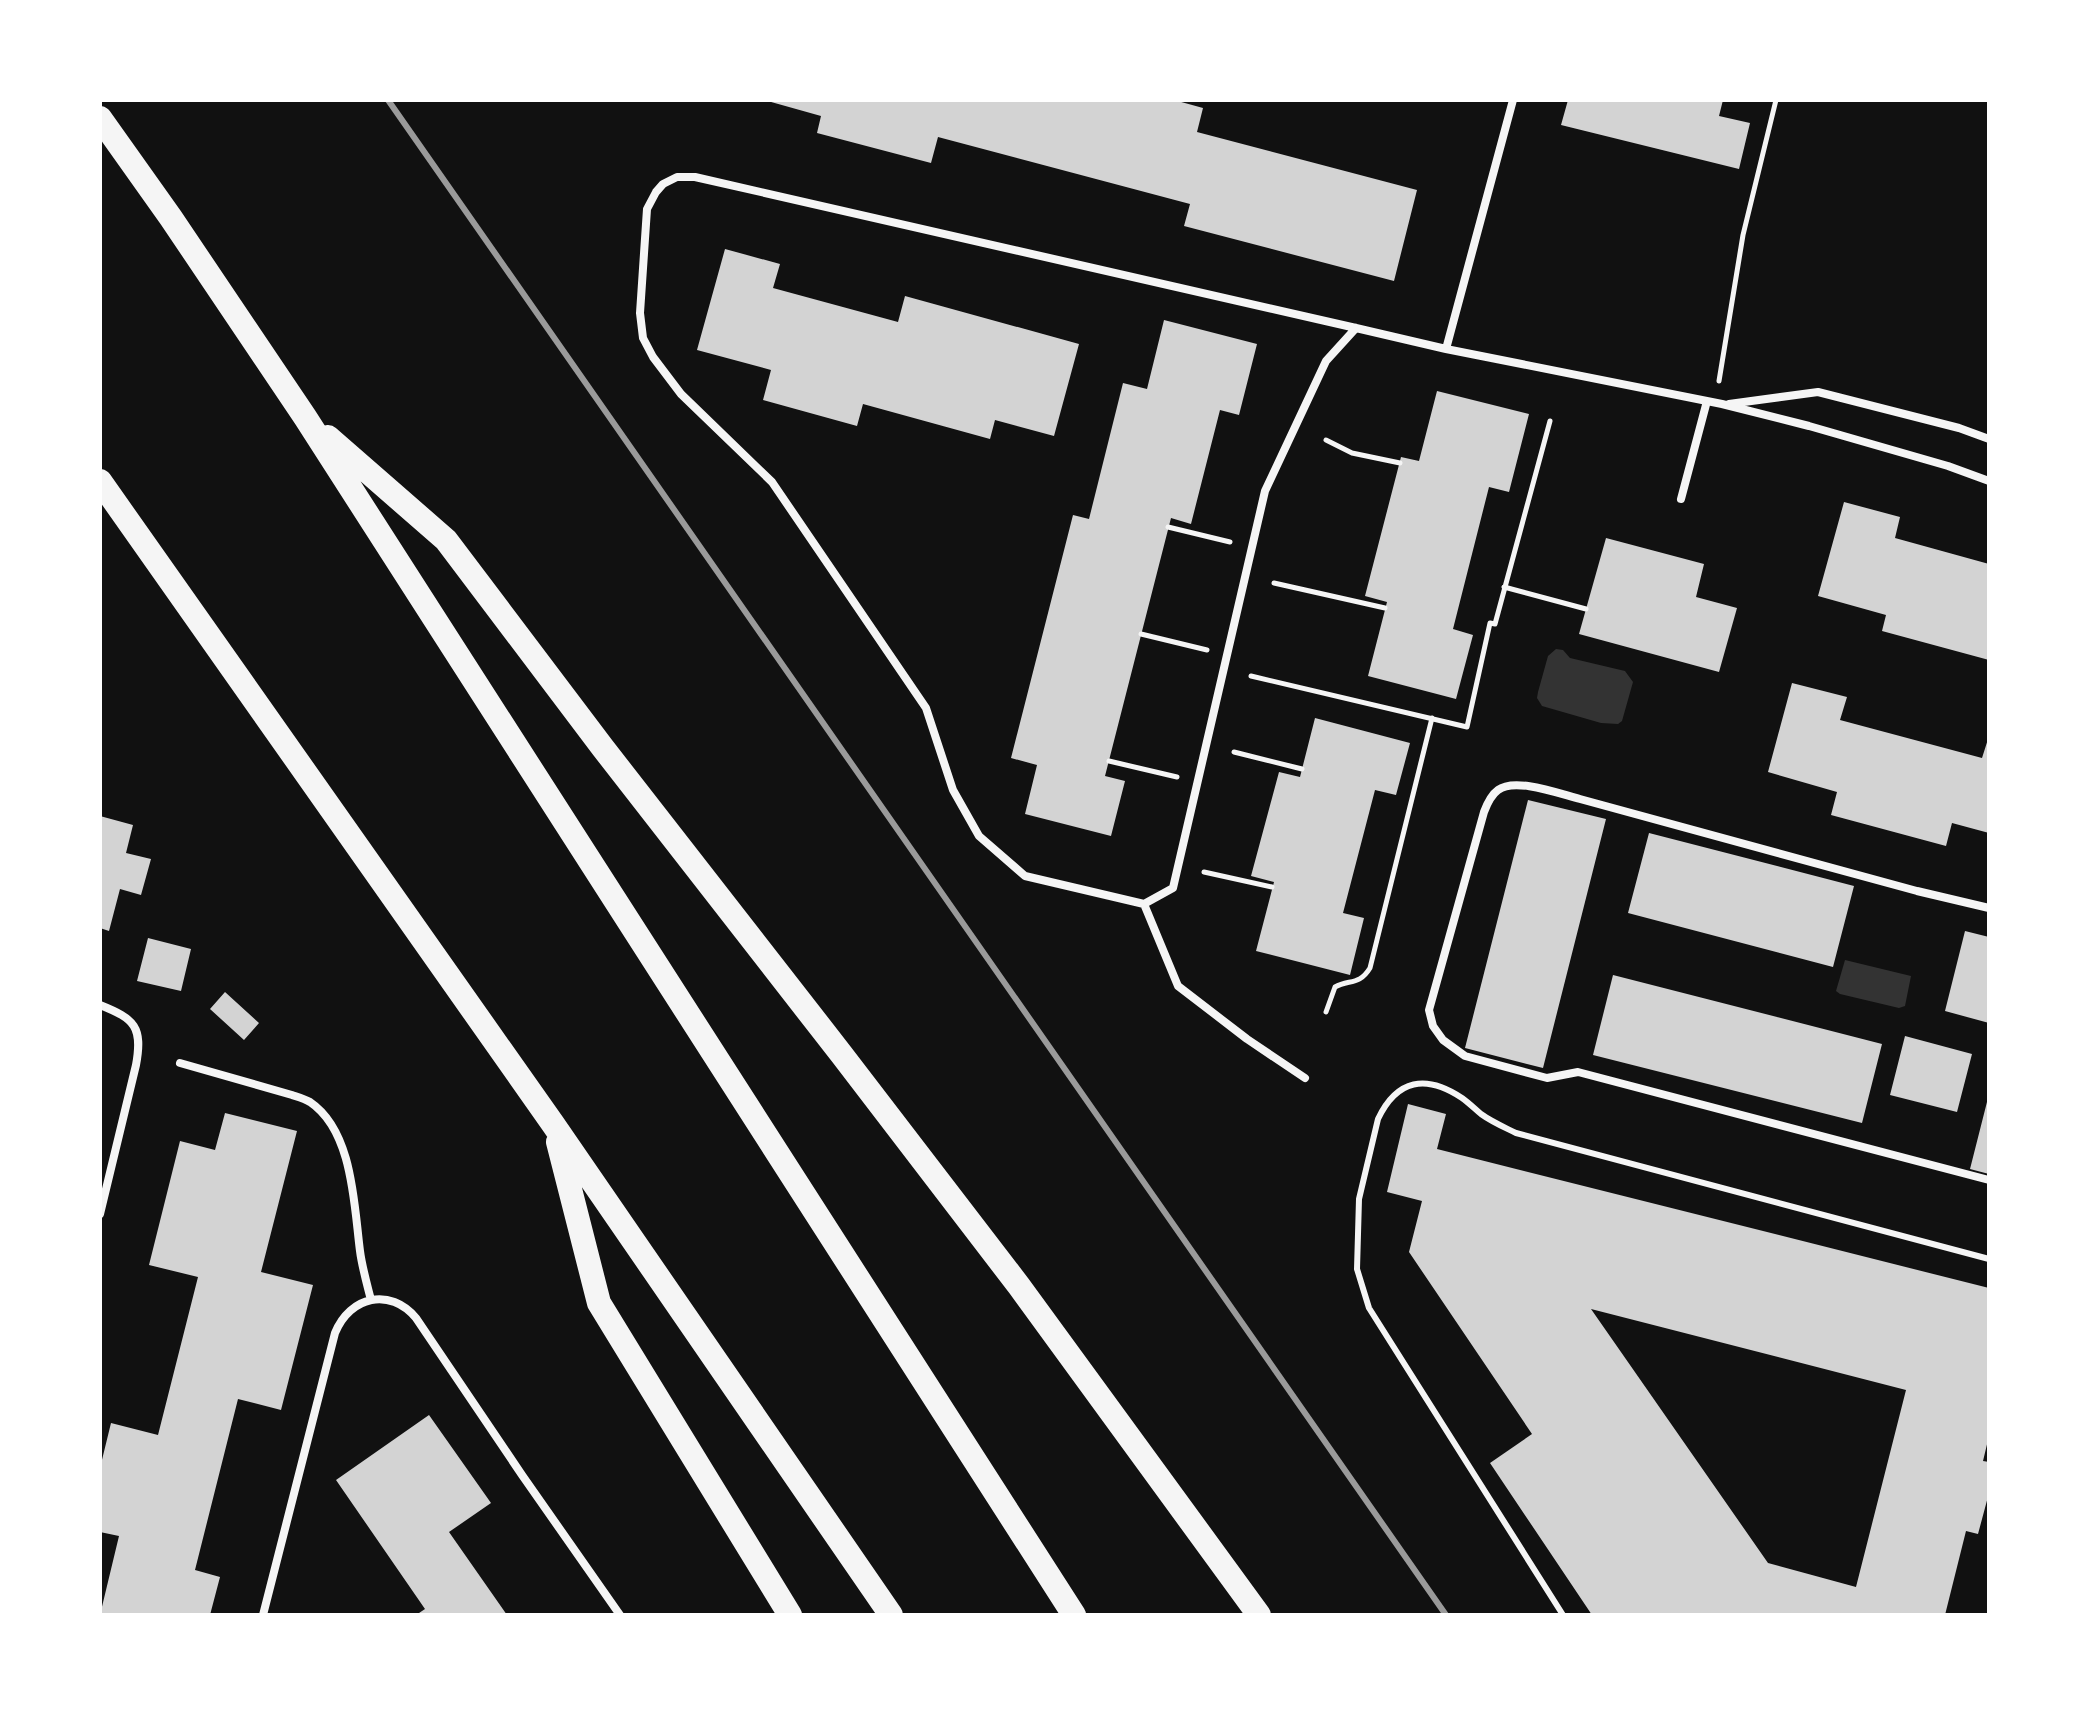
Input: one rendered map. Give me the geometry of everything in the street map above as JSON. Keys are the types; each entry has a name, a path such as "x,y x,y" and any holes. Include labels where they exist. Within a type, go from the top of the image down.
{"highway":[{"path":"100,118 305,417 1074,1615"},
{"path":"305,417 446,540 1019,1286 1259,1615"},
{"path":"100,481 553,1124 891,1615"},
{"path":"553,1124 599,1303 790,1615"}],"street":[{"path":"1446,349 1513,100"},
{"path":"1356,328 1326,361 1265,491 1173,888 1144,904 1025,876 979,836 953,790 926,708 772,482 681,394 653,357 640,325 645,219 647,209 663,184 677,177 695,177 1356,328 1446,349 1722,404 1948,466 1989,481"},
{"path":"1722,404 1818,392 1959,428 1989,439"},
{"path":"1681,499 1707,401"},
{"path":"1989,908 1580,799 1510,785 1496,792 1484,812 1429,1010 1433,1026 1443,1040 1465,1056 1547,1078 1578,1072 1989,1180"},
{"path":"1144,904 1178,986 1247,1039 1305,1078"},
{"path":"100,1005 131,1020 139,1040 139,1053 100,1214"},
{"path":"180,1063 292,1095 310,1102 326,1118 347,1161 357,1212 360,1253 371,1300"},
{"path":"263,1615 339,1321 357,1305 384,1299 398,1301 416,1318 620,1615"}],"lane":[{"path":"1563,1615 1369,1308 1357,1269 1359,1199 1378,1119 1398,1091 1413,1083 1432,1085 1460,1097 1484,1116 1516,1133 1989,1259"}],"path":[{"path":"1719,382 1743,235 1776,100"},
{"path":"1251,676 1467,727 1490,623 1495,624 1550,421"},
{"path":"1326,440 1352,453 1400,463"},
{"path":"1168,527 1236,544"},
{"path":"1274,583 1385,608"},
{"path":"1504,587 1586,609"},
{"path":"1141,634 1208,650"},
{"path":"1326,1012 1335,987 1360,979 1370,968 1432,718"},
{"path":"1234,752 1302,769"},
{"path":"1109,761 1178,777"},
{"path":"1204,872 1272,887"}],"shaded area":[{"path":"1556,649 1563,650 1570,658 1625,671 1633,682 1622,721 1618,724 1601,723 1542,706 1537,698 1538,692 1548,656"},
{"path":"1845,960 1911,976 1905,1006 1899,1008 1836,991"}],"building":[{"path":"764,100 1174,100 1203,108 1197,132 1417,190 1394,281 1184,226 1190,204 938,137 931,163 817,133 821,116"},
{"path":"1568,100 1723,100 1719,116 1750,123 1739,169 1561,125"},
{"path":"725,249 780,264 773,288 898,322 905,296 1079,344 1054,436 995,420 990,439 863,404 857,426 763,400 771,370 697,350"},
{"path":"1164,320 1257,344 1239,415 1220,410 1191,524 1171,518 1105,776 1125,781 1111,836 1025,814 1037,765 1011,758 1073,515 1089,519 1123,383 1147,389"},
{"path":"1437,391 1529,414 1509,492 1489,487 1453,629 1473,635 1456,699 1368,676 1387,602 1365,596 1401,457 1419,461"},
{"path":"1844,502 1900,517 1895,538 1989,564 1989,660 1882,631 1886,615 1818,596"},
{"path":"1606,538 1704,564 1696,597 1737,608 1719,672 1579,634"},
{"path":"1792,683 1847,697 1840,720 1982,758 1989,736 1989,833 1952,823 1946,846 1831,815 1837,792 1768,772"},
{"path":"1315,718 1410,743 1396,795 1375,790 1343,913 1364,918 1350,975 1256,951 1274,882 1251,876 1279,772 1300,777"},
{"path":"1528,800 1606,819 1543,1068 1465,1048"},
{"path":"100,816 133,825 126,853 151,859 141,895 120,889 109,931 100,928"},
{"path":"1649,833 1854,886 1833,967 1628,913"},
{"path":"1965,931 1989,937 1989,1023 1945,1011"},
{"path":"148,938 191,949 181,991 137,981"},
{"path":"1613,975 1882,1044 1862,1123 1593,1055"},
{"path":"225,992 259,1023 244,1040 210,1009"},
{"path":"1905,1036 1972,1054 1957,1112 1890,1095"},
{"path":"1989,1098 1989,1174 1970,1169"},
{"path":"1408,1104 1446,1114 1437,1149 1989,1288 1989,1436 1983,1461 1989,1462 1989,1493 1978,1534 1966,1531 1945,1615 1592,1615 1490,1463 1532,1434 1409,1252 1422,1201 1387,1192","holes":["1591,1309 1906,1390 1856,1587 1768,1563"]},
{"path":"225,1113 297,1131 261,1272 313,1285 281,1410 238,1399 195,1570 220,1577 210,1615 100,1615 119,1536 100,1532 100,1468 111,1423 158,1435 198,1277 149,1265 180,1141 215,1150"},
{"path":"429,1415 491,1503 449,1532 507,1615 416,1615 425,1609 336,1480"}],"railway":[{"path":"388,100 1446,1615"}]}
